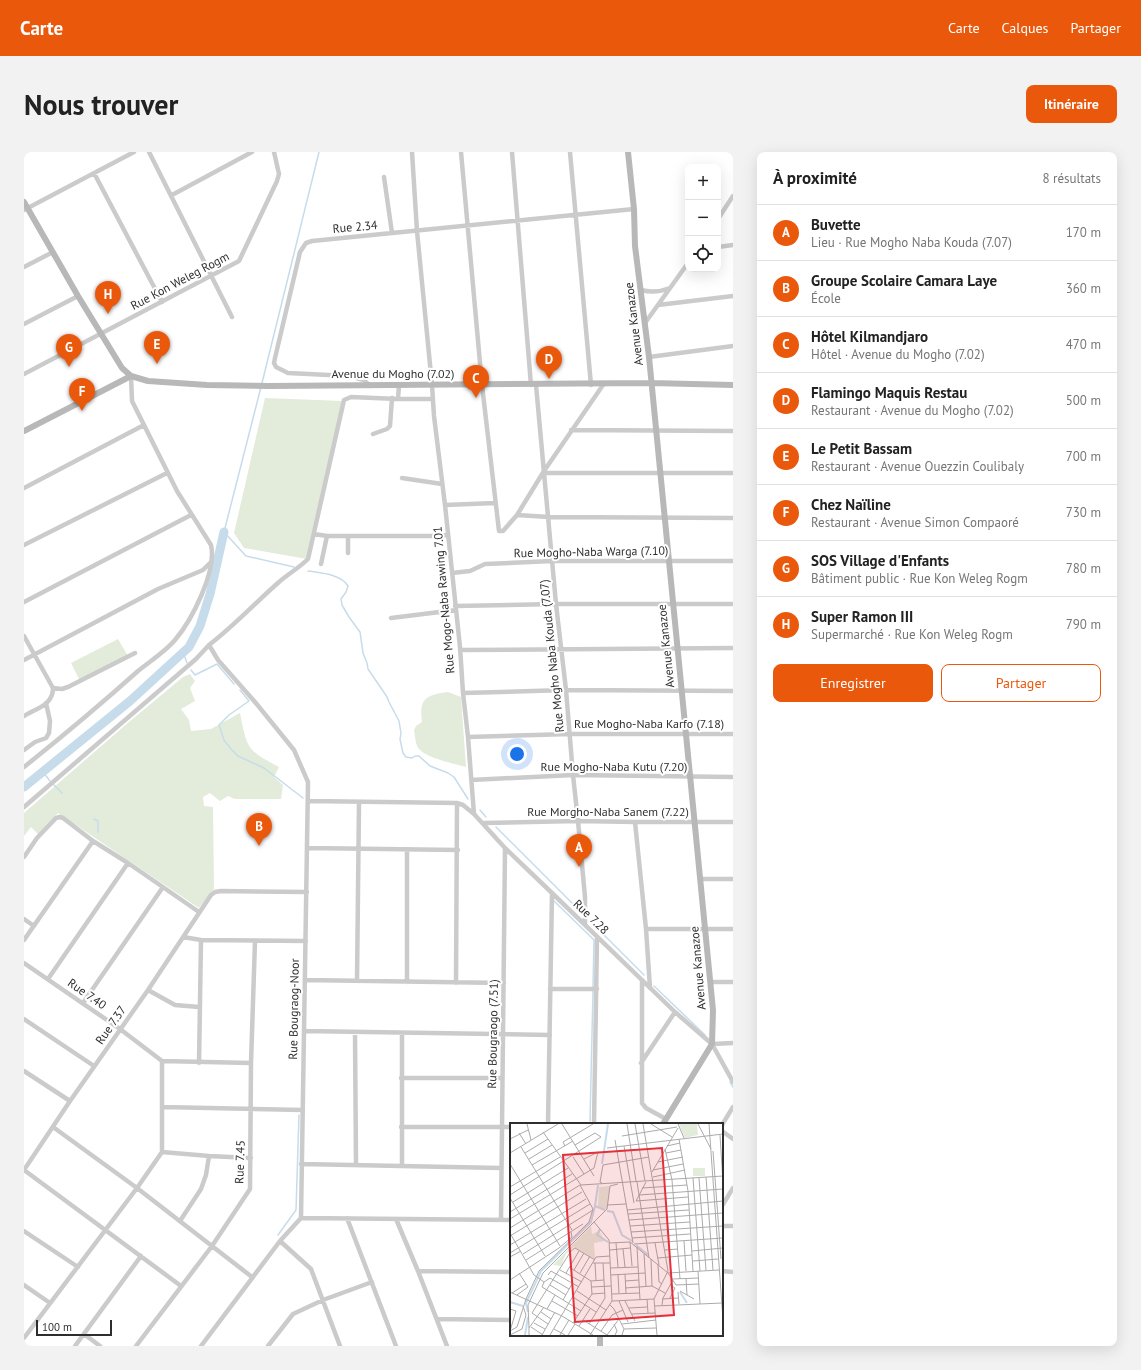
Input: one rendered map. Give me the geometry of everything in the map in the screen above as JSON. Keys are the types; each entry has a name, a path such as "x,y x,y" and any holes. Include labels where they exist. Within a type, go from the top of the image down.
{"street":[{"path":"24,767 97,708 175,640 202,595 208,575 212,552 210,545 206,536 191,516 132,401 131,376 122,368 25,207 134,152"},
{"path":"149,152 172,195 232,317"},
{"path":"172,195 252,152"},
{"name":"Rue Kon Weleg Rogm","path":"24,374 239,261 277,181 279,174 274,152"},
{"name":"Rue Mogo-Naba Rawing 7.01","path":"412,152 417,231 435,429 456,608 462,693 468,737 474,814"},
{"path":"461,152 466,227 482,385 498,528 501,532 517,515 602,384"},
{"name":"Rue Mogho Naba Kouda (7.07)","path":"512,152 534,385 566,690 585,897 585,925"},
{"path":"570,152 591,385"},
{"name":"Avenue Kanazoe","path":"628,152 636,246 649,357 713,1010 712,1044 665,1121"},
{"path":"94,173 162,302"},
{"path":"384,177 392,233"},
{"path":"721,214 733,196"},
{"name":"Rue 2.34","path":"370,386 364,380 349,376 288,373 276,367 274,363 300,252 306,243 312,241 466,227 634,209"},
{"path":"721,247 733,245"},
{"path":"24,267 53,252"},
{"path":"645,323 685,267"},
{"path":"641,290 662,292 670,288"},
{"path":"24,324 78,296"},
{"path":"658,305 733,296"},
{"path":"649,357 733,346"},
{"path":"24,431 131,376"},
{"name":"Avenue du Mogho (7.02)","path":"131,376 155,382 252,386 591,385 651,383 733,385"},
{"path":"398,385 398,399"},
{"path":"24,807 196,659 209,645 230,628 278,582 301,566 308,559 344,400 351,397 433,399"},
{"path":"373,434 387,429 390,426 392,398"},
{"path":"24,488 144,425"},
{"path":"572,430 733,431"},
{"path":"544,472 733,473"},
{"path":"24,545 168,473"},
{"path":"402,478 442,484"},
{"path":"445,505 495,503"},
{"path":"517,515 548,517 733,518"},
{"path":"24,602 191,516"},
{"path":"314,534 327,536 448,535"},
{"path":"321,564 327,536"},
{"path":"348,536 348,554"},
{"name":"Rue Mogho-Naba Warga (7.10)","path":"452,573 470,571 485,564 552,561 733,561"},
{"path":"24,660 158,589 203,570 210,563"},
{"path":"391,618 456,608 556,604 733,604"},
{"path":"24,636 53,688 53,696 50,701 24,716"},
{"name":"Rue Bougraog-Noor","path":"209,645 218,660 294,750 308,782 309,801 301,1218"},
{"path":"460,650 733,648"},
{"path":"53,688 62,689 68,687 135,653"},
{"path":"462,693 566,690 733,690"},
{"path":"24,750 35,742 46,738 49,733 50,721 46,703"},
{"name":"Rue Mogho-Naba Karfo (7.18)","path":"468,737 570,734 733,734"},
{"name":"Rue Mogho-Naba Kutu (7.20)","path":"471,780 573,775 690,778 733,777"},
{"path":"309,801 457,803 458,850 456,983"},
{"path":"357,981 359,802"},
{"name":"Rue 7.28","path":"457,803 463,805 484,823 505,848 675,1012 712,1044"},
{"path":"24,857 37,838 56,818 60,817 199,912"},
{"name":"Rue Morgho-Naba Sanem (7.22)","path":"484,823 578,821 733,822"},
{"path":"635,822 646,929 650,988"},
{"path":"24,940 93,841"},
{"path":"308,848 458,850"},
{"name":"Rue Bougraogo (7.51)","path":"501,1220 505,848"},
{"path":"406,982 407,850"},
{"path":"48,979 128,863"},
{"path":"700,879 733,878"},
{"path":"83,1003 163,887"},
{"name":"Rue 7.37","path":"24,1170 94,1066 148,990 211,895 215,892 221,891 307,892"},
{"path":"548,1123 552,892"},
{"path":"24,919 34,926"},
{"path":"646,929 733,929"},
{"path":"183,937 201,940 306,941"},
{"path":"594,1123 597,937"},
{"path":"199,1063 201,940"},
{"name":"Rue 7.45","path":"136,1346 212,1246 248,1193 250,1186 251,1158 251,1063 255,941"},
{"name":"Rue 7.40","path":"24,963 120,1029 162,1061"},
{"path":"305,980 504,984"},
{"path":"642,980 642,1103 646,1108 665,1121"},
{"path":"711,982 733,982"},
{"path":"550,989 597,989"},
{"path":"148,990 175,1005 199,1007"},
{"path":"641,1063 675,1012"},
{"path":"24,1018 94,1066"},
{"path":"304,1031 550,1035"},
{"path":"355,1032 356,1165"},
{"path":"402,1033 402,1166"},
{"path":"733,1043 712,1044 733,1082"},
{"path":"24,1338 137,1188 162,1152 162,1061 251,1063"},
{"path":"24,1079 26,1072 70,1101"},
{"path":"402,1078 502,1078"},
{"path":"162,1107 303,1110"},
{"path":"723,1123 733,1107"},
{"path":"53,1127 137,1188 252,1277"},
{"path":"401,1127 510,1127"},
{"path":"723,1132 733,1139"},
{"path":"162,1152 251,1158"},
{"path":"180,1221 201,1189 206,1175 209,1156"},
{"path":"301,1164 501,1168"},
{"path":"24,1170 106,1229 181,1286"},
{"path":"723,1204 733,1188"},
{"path":"201,1346 280,1241 301,1218 510,1220"},
{"path":"347,1218 396,1346"},
{"path":"396,1219 447,1346"},
{"path":"24,1231 78,1267"},
{"path":"280,1241 312,1269 339,1346"},
{"path":"74,1346 141,1256"},
{"path":"418,1272 510,1272"},
{"path":"268,1346 293,1314 323,1300 372,1282"},
{"path":"24,1285 50,1303"},
{"path":"437,1319 510,1320"},
{"path":"84,1334 100,1346"}],"green space":[{"path":"265,398 342,401 307,559 244,548 234,533"},
{"path":"118,639 128,656 80,681 71,663"},
{"path":"190,674 195,681 190,688 195,701 181,709 189,720 191,731 211,729 240,713 250,747 254,752 279,767 274,777 283,785 281,799 235,799 228,796 220,801 210,793 203,797 204,806 213,807 214,889 199,908 58,813 38,834 31,827 24,836 24,813 129,722 183,677"},
{"path":"448,692 461,697 466,767 439,760 425,754 417,746 416,742 414,730 416,726 422,722 421,714 423,703 429,697"}],"waterway":[{"path":"262,383 319,152"},
{"path":"261,387 224,532 246,556 294,567"},
{"path":"24,787 130,701 189,647 200,626 210,594 224,532"},
{"path":"308,571 324,573 335,577 345,582 348,586 341,599 342,605 360,632 363,653 368,669 387,697 399,721 401,733 400,739 403,753 406,757 412,758 419,756 430,766 454,777 468,799"},
{"path":"183,652 187,663"},
{"path":"191,670 195,675 217,664 234,684"},
{"path":"240,690 249,701 229,715 219,725 224,740 238,756 264,768 303,798"},
{"path":"43,772 50,781"},
{"path":"54,785 62,793"},
{"path":"480,810 486,817"},
{"path":"94,819 98,821 98,832"},
{"path":"496,827 580,911"},
{"path":"553,900 594,940 593,987"},
{"path":"603,934 644,975"},
{"path":"654,986 705,1035"},
{"path":"590,1121 593,991"},
{"path":"730,1082 733,1087"},
{"path":"278,1235 296,1210 299,1115"}],"place":[{"name":"Super Ramon III","path":"108,314"},
{"name":"Le Petit Bassam","path":"157,364"},
{"name":"SOS Village d'Enfants","path":"69,367"},
{"name":"Flamingo Maquis Restau","path":"549,379"},
{"name":"Hôtel Kilmandjaro","path":"476,398"},
{"name":"Chez Naïline","path":"82,411"},
{"name":"Groupe Scolaire Camara Laye","path":"259,846"},
{"name":"Buvette","path":"579,867"}]}
